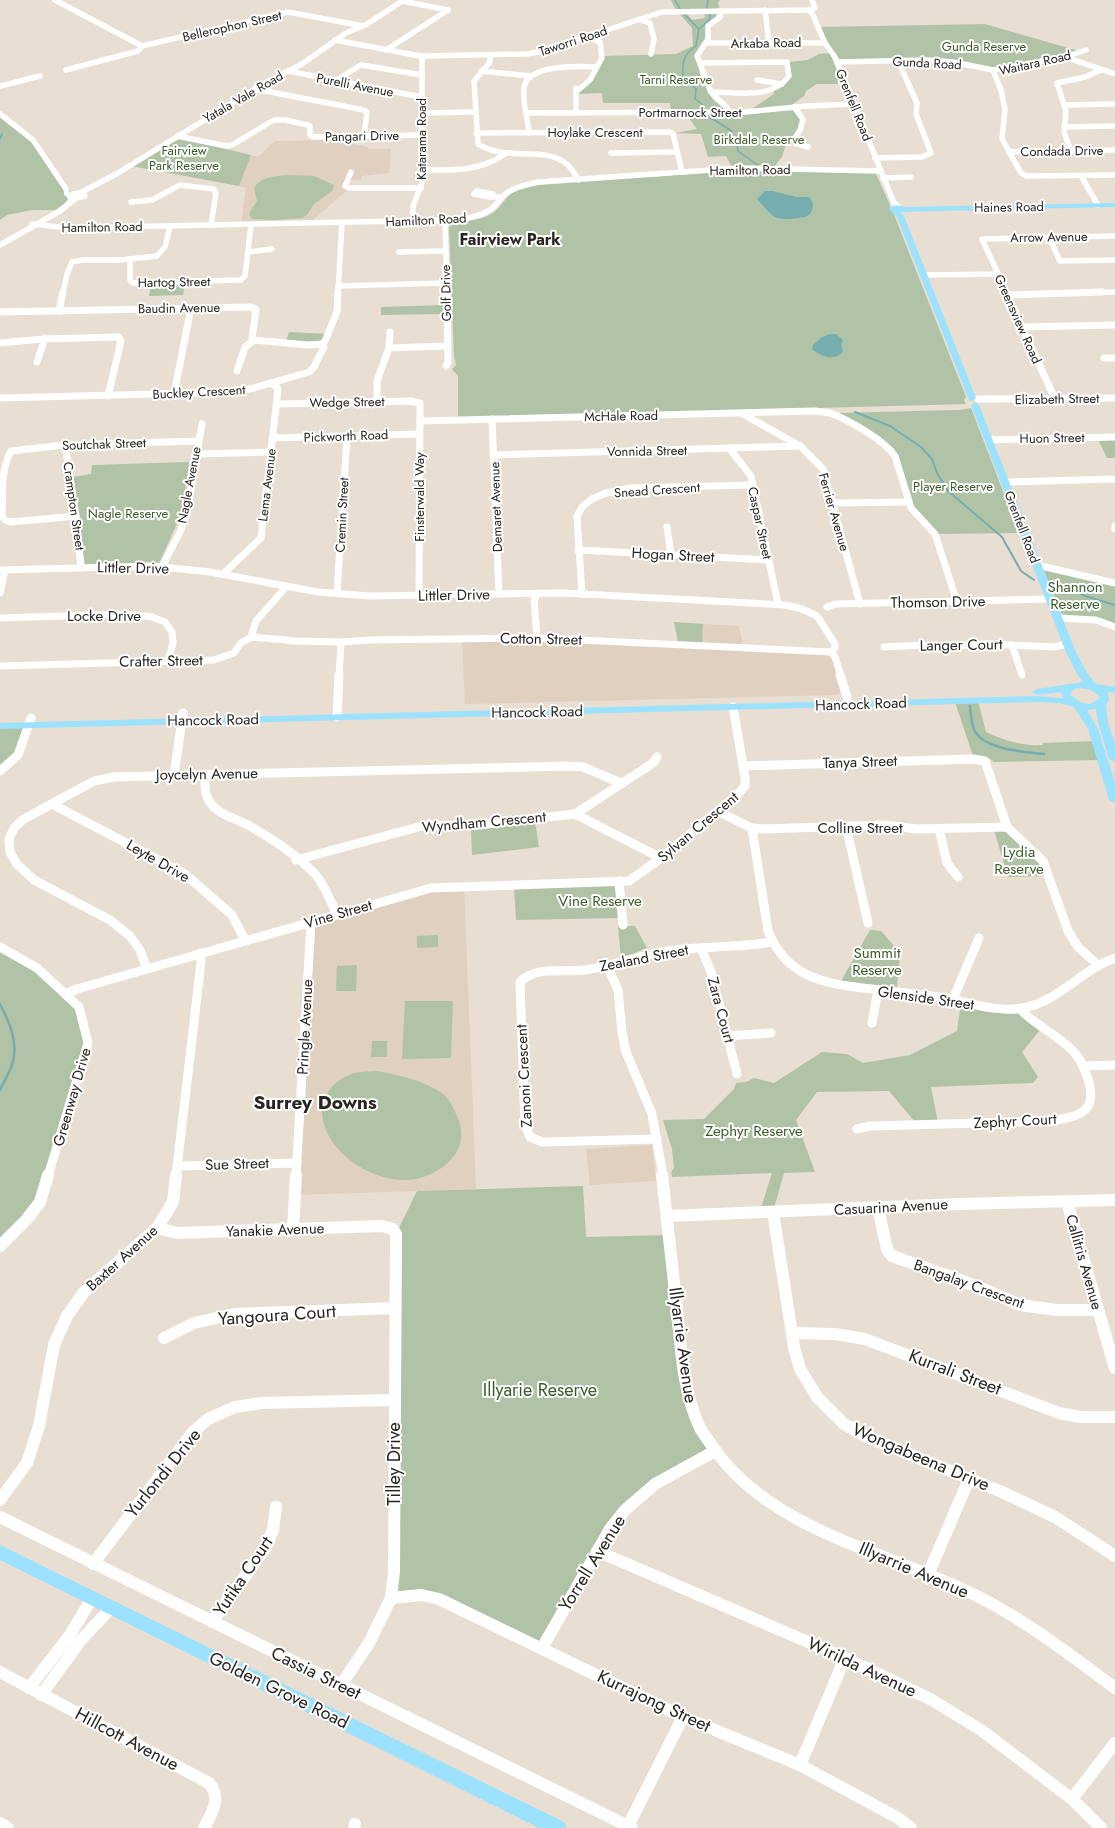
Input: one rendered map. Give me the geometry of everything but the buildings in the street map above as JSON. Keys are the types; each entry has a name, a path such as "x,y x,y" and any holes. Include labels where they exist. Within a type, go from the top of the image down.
{"main road":[{"name":"Haines Road","path":"899,209 1115,205"},
{"name":"Grenfell Road","path":"899,209 924,275 976,401 988,440 1069,647 1082,674 1104,694 1107,701"},
{"name":"Grenfell Road","path":"1069,647 1074,678 1071,687 1066,691 1066,696 1076,704"},
{"name":"Hancock Road","path":"0,720 30,721 338,713 708,700 1048,692 1082,684 1095,687"},
{"path":"1095,687 1115,690"},
{"path":"830,705 847,697 856,701 874,704"},
{"name":"Hancock Road","path":"338,713 733,707 1050,699 1091,707 1107,701"},
{"path":"708,700 722,702 733,707 747,700"},
{"path":"1107,701 1101,715 1115,759"},
{"path":"1076,704 1093,729 1110,770 1115,800"},
{"name":"Hancock Road","path":"0,726 30,721"},
{"name":"Golden Grove Road","path":"0,1552 558,1828"}],"street":[{"path":"55,0 142,46 138,51 66,70"},
{"path":"809,10 815,8 812,0"},
{"path":"386,50 448,10 403,1"},
{"name":"Yatala Vale Road","path":"0,245 67,206 75,196 118,173 255,89 302,64 335,40 363,26 403,1"},
{"path":"720,10 720,17 708,26 711,32 707,43 697,56 711,92 717,100 724,104 728,112"},
{"name":"Taworri Road","path":"335,40 422,56 456,53 490,55 536,53 638,19 667,12 720,10 809,10"},
{"path":"765,10 769,44"},
{"name":"Grenfell Road","path":"809,10 812,13 824,43 837,62 880,171 899,209"},
{"name":"Bellerophon Street","path":"142,46 148,46 288,12 363,26"},
{"path":"638,19 650,23 654,39 651,54"},
{"path":"576,112 576,92 590,80 602,54 600,42 587,36"},
{"name":"Arkaba Road","path":"707,43 824,43"},
{"name":"Waitara Road","path":"1086,50 1065,58 993,70 1001,90 1005,109 1002,139 1021,173 1026,176 1115,175"},
{"path":"490,55 490,62 474,81 476,133 479,146 488,151 505,154 534,154 552,157 568,165 579,180"},
{"name":"Katarama Road","path":"413,221 413,206 420,188 422,170 422,56"},
{"path":"1065,58 1115,74"},
{"path":"875,158 922,157 931,153 916,114 917,103 898,61"},
{"path":"700,63 787,62 789,76 782,84 770,91 711,92"},
{"name":"Gunda Road","path":"837,62 953,62 993,70"},
{"path":"335,81 361,65 422,75"},
{"path":"482,71 531,76 557,68 597,67"},
{"path":"1071,151 1064,132 1066,111 1057,83 1087,76 1101,70"},
{"name":"Purelli Avenue","path":"288,71 421,97"},
{"path":"0,86 40,76"},
{"path":"529,133 525,84 531,76"},
{"path":"757,80 782,84"},
{"path":"255,89 364,110 367,112 364,136"},
{"name":"Portmarnock Street","path":"527,113 728,112 853,104"},
{"path":"1064,105 1115,104"},
{"path":"794,107 803,119 800,130 794,139 798,144 808,147"},
{"path":"422,113 475,112"},
{"path":"0,114 33,140 66,190 67,194 75,196"},
{"name":"Pangari Drive","path":"177,136 226,146 232,145 271,121 279,119 310,126 310,135 313,137 422,135"},
{"path":"1064,127 1115,126"},
{"name":"Hoylake Crescent","path":"476,133 670,132 673,134 682,172"},
{"name":"Condada Drive","path":"1009,152 1115,150"},
{"path":"611,153 677,152"},
{"path":"422,170 474,168 492,163 505,154"},
{"name":"Hamilton Road","path":"34,224 60,228 461,220 482,214 494,208 501,198 509,191 525,184 543,181 579,180 754,167 880,171"},
{"path":"351,172 345,186 346,188 420,188"},
{"path":"1081,176 1098,205"},
{"path":"883,178 911,177"},
{"path":"131,202 152,200 180,185 214,189 216,193 211,225"},
{"path":"494,196 501,198"},
{"name":"Golf Drive","path":"445,221 446,366"},
{"name":"Buckley Crescent","path":"0,398 239,392 304,374 312,370 324,347 322,344 327,338 336,312 342,223"},
{"path":"252,224 248,252 272,249"},
{"path":"59,311 63,290 72,262 79,260 130,259 160,254 166,245 170,226"},
{"name":"Arrow Avenue","path":"982,238 1115,236"},
{"name":"Greensview Road","path":"982,238 1055,399"},
{"path":"1049,238 1060,261 1115,260"},
{"path":"399,252 445,251"},
{"name":"Hartog Street","path":"130,259 130,280 134,283 240,280 244,278 248,252"},
{"path":"924,275 998,274"},
{"path":"338,286 446,283"},
{"path":"1007,295 1115,292"},
{"name":"Baudin Avenue","path":"0,312 245,307 256,309 252,338 254,340"},
{"path":"174,394 191,308"},
{"path":"1022,327 1115,325"},
{"path":"377,402 377,381 389,348 390,332"},
{"path":"0,343 45,338 111,336 120,338 108,396"},
{"path":"37,362 45,338"},
{"path":"237,371 245,347 254,340 322,344"},
{"path":"389,348 447,346"},
{"path":"1104,358 1115,358"},
{"name":"Lema Avenue","path":"223,574 261,538 278,390 277,387 271,383"},
{"name":"Elizabeth Street","path":"976,401 1115,398"},
{"name":"Wedge Street","path":"277,404 416,401"},
{"name":"Finsterwald Way","path":"416,401 420,403 419,596"},
{"name":"McHale Road","path":"420,421 741,413 830,413 876,437 891,450 895,456 908,502"},
{"name":"Ferrier Avenue","path":"741,413 800,446 823,469 860,604"},
{"name":"Demaret Avenue","path":"492,419 499,594"},
{"name":"Nagle Avenue","path":"162,567 181,530 187,512 202,424"},
{"name":"Pickworth Road","path":"273,438 419,434"},
{"name":"Cremin Street","path":"337,593 347,436"},
{"name":"Huon Street","path":"988,440 1115,437"},
{"name":"Soutchak Street","path":"76,516 12,522 5,520 2,516 3,483 7,457 11,451 65,445 198,441"},
{"name":"Crampton Street","path":"65,445 76,516 81,568"},
{"name":"Vonnida Street","path":"494,455 800,446"},
{"name":"Caspar Street","path":"730,449 751,476 778,604"},
{"path":"196,454 271,452"},
{"path":"1004,482 1115,479"},
{"name":"Snead Crescent","path":"582,594 578,550 578,512 586,503 600,495 631,488 752,485"},
{"path":"832,503 908,502 915,514 935,534 957,602"},
{"path":"667,527 671,555"},
{"name":"Hogan Street","path":"578,550 768,560"},
{"path":"1037,565 1115,583"},
{"name":"Littler Drive","path":"3,570 162,567 223,574 286,587 370,596 520,594 527,592 537,594 582,594 778,604 801,608 819,618 835,644 835,648 831,652 835,657 847,697"},
{"path":"0,593 3,570"},
{"name":"Crafter Street","path":"0,666 214,660 224,658 234,653 241,642 251,637 256,621 286,587"},
{"path":"537,594 535,595 534,601 537,638"},
{"name":"Thomson Drive","path":"827,607 835,604 1050,599"},
{"name":"Locke Drive","path":"0,618 125,614 144,615 168,625 172,632 173,639 168,661"},
{"path":"1057,618 1096,620 1115,627"},
{"name":"Cotton Street","path":"251,637 296,641 341,642 370,640 537,638 831,652"},
{"path":"338,713 341,642"},
{"name":"Langer Court","path":"884,647 922,645 934,647 968,646 986,644 1069,647"},
{"path":"1012,645 1022,675"},
{"name":"Sylvan Crescent","path":"619,881 629,881 661,858 737,795 745,786 733,707"},
{"path":"174,775 182,717"},
{"path":"0,771 18,756 30,721"},
{"name":"Wyndham Crescent","path":"296,860 422,826 477,825 575,814 653,763 657,756"},
{"name":"Tanya Street","path":"743,766 977,759 985,761 988,766 1007,827"},
{"name":"Joycelyn Avenue","path":"9,839 14,828 24,818 94,781 114,776 568,766 583,767 621,784"},
{"path":"205,775 206,794 213,806 223,814 246,824 264,835 311,871 320,881 337,914"},
{"name":"Leyte Drive","path":"52,804 185,874 232,915 245,940"},
{"name":"Colline Street","path":"717,811 752,828 779,829 884,825 917,829 1007,827"},
{"path":"575,814 661,858"},
{"path":"846,826 868,923"},
{"path":"1007,827 1013,834 1036,852 1043,861 1068,931 1078,947 1097,964"},
{"name":"Glenside Street","path":"752,828 771,942 779,954 796,970 814,978 831,984 953,999 988,1008 1012,1010 1041,1003 1097,964 1115,958"},
{"path":"939,829 947,863 958,877"},
{"path":"0,842 9,839 10,852 17,864 34,880 110,920 130,936 140,950 147,969"},
{"path":"619,881 623,925"},
{"name":"Vine Street","path":"65,994 77,989 200,953 431,888 619,881"},
{"name":"Pringle Avenue","path":"293,1229 311,922"},
{"path":"953,999 978,938"},
{"name":"Zealand Street","path":"520,982 524,976 534,972 584,970 658,952 687,948 754,945 771,942"},
{"name":"Greenway Drive","path":"0,947 37,968 79,1006 84,1023 88,1047 40,1202 26,1220 0,1246"},
{"name":"Zara Court","path":"701,948 711,972 737,1074"},
{"name":"Baxter Avenue","path":"0,1500 27,1463 39,1426 54,1345 67,1316 84,1292 157,1228 173,1202 201,962 200,953"},
{"name":"Illyarrie Avenue","path":"607,965 618,990 626,1052 652,1114 657,1139 687,1391 694,1414 715,1451 729,1469 744,1484 773,1506 826,1532 959,1588 1015,1616 1115,1688"},
{"name":"Zanoni Crescent","path":"520,982 525,1125 527,1135 534,1141 542,1142 657,1139"},
{"path":"872,1023 878,990"},
{"name":"Zephyr Court","path":"857,1129 870,1126 1050,1121 1071,1117 1084,1111 1091,1104 1092,1096 1081,1060 1071,1049 1031,1021 1020,1009"},
{"path":"728,1036 771,1033"},
{"path":"1083,1066 1115,1065"},
{"name":"Sue Street","path":"178,1166 297,1163"},
{"name":"Casuarina Avenue","path":"667,1216 960,1204 1115,1200"},
{"name":"Callitris Avenue","path":"1067,1202 1115,1368"},
{"name":"Bangalay Crescent","path":"878,1208 886,1249 892,1256 979,1287 1020,1305 1057,1310 1098,1310"},
{"name":"Wongabeena Drive","path":"773,1212 794,1347 800,1369 817,1397 844,1424 866,1437 1002,1492 1054,1517 1115,1556"},
{"name":"Yanakie Avenue","path":"157,1228 177,1233 382,1226 393,1229"},
{"name":"Tilley Drive","path":"341,1685 369,1643 390,1598 394,1572 396,1234 393,1229"},
{"name":"Yangoura Court","path":"164,1338 194,1323 235,1314 395,1308"},
{"name":"Kurrali Street","path":"793,1333 834,1333 855,1336 875,1342 1059,1413 1080,1418 1115,1417"},
{"name":"Yurlondi Drive","path":"93,1564 193,1432 208,1419 235,1407 261,1403 394,1400"},
{"name":"Yorrell Avenue","path":"542,1648 596,1551 625,1510 639,1496 655,1484 715,1451"},
{"path":"928,1575 969,1479"},
{"name":"Yutika Court","path":"212,1622 266,1547 273,1530 276,1506"},
{"name":"Cassia Street","path":"0,1517 630,1827"},
{"name":"Wirilda Avenue","path":"596,1551 845,1658 932,1700 975,1726 1072,1799 1101,1828"},
{"name":"Kurrajong Street","path":"390,1598 421,1595 439,1599 683,1717 800,1765 898,1818 910,1828"},
{"path":"29,1688 70,1635 92,1598"},
{"path":"41,1694 81,1640 112,1607"},
{"path":"70,1635 81,1640"},
{"path":"800,1765 845,1658"},
{"name":"Hillcott Avenue","path":"0,1672 209,1783 216,1793 216,1802 204,1828"},
{"path":"630,1827 683,1717"},
{"path":"1072,1799 1115,1743"},
{"path":"0,1822 8,1828"}],"shaded area":[{"path":"334,140 368,147 368,149 391,149 389,173 362,176 361,180 347,180 345,186 353,189 345,192 309,223 241,225 246,188 239,186 251,155 258,157 275,141"},
{"path":"703,624 739,626 743,646 702,643"},
{"path":"529,639 831,655 842,691 841,693 835,695 465,704 462,640"},
{"path":"464,886 476,1189 295,1195 311,922 431,888"},
{"path":"652,1145 656,1181 590,1185 586,1149"}],"green space":[{"path":"671,0 720,0 718,3 720,10 676,10"},
{"name":"Tarni Reserve","path":"704,11 717,13 703,45 694,56 708,92 714,101 724,108 723,110 671,111 670,103 603,103 602,93 578,94 604,56 676,54 693,46 692,28 678,12 686,12 692,20 705,18"},
{"name":"Gunda Reserve","path":"985,24 1079,51 1064,57 991,69 951,61 839,59 827,43 820,27"},
{"path":"830,53 842,84 817,84 806,91 804,96 794,103 794,106 750,110 774,94 773,91 788,81 789,62 808,60 819,54"},
{"name":"Birkdale Reserve","path":"794,110 801,119 798,130 791,139 794,144 786,144 782,157 774,167 732,167 726,156 708,157 701,134 675,133 697,129 685,113"},
{"path":"0,114 40,148 70,191 71,194 64,204 55,210 32,210 7,215 0,220"},
{"name":"Fairview Park Reserve","path":"176,138 226,147 226,149 251,155 239,186 131,166"},
{"path":"761,169 876,174 890,205 890,210 893,212 966,397 964,400 966,404 458,418 458,376 452,369 456,365 454,356 449,227 452,224 490,215 514,191 520,188 540,185"},
{"path":"290,175 314,176 334,185 333,190 314,204 307,215 302,218 274,220 252,219 249,215 257,201 254,188 257,184 270,177"},
{"path":"185,283 183,295 149,296 151,284"},
{"path":"443,305 443,314 381,315 381,307"},
{"path":"289,332 329,334 325,341 285,343"},
{"name":"Player Reserve","path":"971,408 1019,533 937,534 913,507 894,449 879,436 837,413 959,410"},
{"path":"1115,438 1115,458 1107,458 1098,439"},
{"name":"Nagle Reserve","path":"189,462 182,513 158,565 85,565 73,477 91,474 92,465"},
{"name":"Shannon Reserve","path":"1043,569 1115,584 1115,625 1062,614"},
{"path":"674,622 703,624 702,643 678,642"},
{"path":"978,701 986,732 1007,740 1028,745 1095,741 1101,760 994,762 987,757 973,756 955,702"},
{"path":"28,725 23,742 0,771 0,726"},
{"path":"535,822 539,847 472,855 471,829"},
{"name":"Lydia Reserve","path":"994,830 1007,832 1034,852 1046,876 1008,877"},
{"name":"Vine Reserve","path":"611,885 615,887 620,918 516,920 514,888"},
{"path":"618,926 635,926 647,948 621,959"},
{"name":"Summit Reserve","path":"870,930 881,931 900,953 897,988 841,981"},
{"path":"438,935 438,947 417,948 417,936"},
{"path":"0,947 37,968 79,1007 88,1047 36,1209 0,1246"},
{"path":"357,965 356,991 336,991 337,966"},
{"path":"405,1001 453,1001 451,1058 402,1059"},
{"name":"Zephyr Reserve","path":"961,1002 1001,1013 1021,1014 1040,1030 1022,1052 1038,1077 1033,1083 931,1087 938,1123 915,1122 889,1091 817,1092 796,1120 815,1172 784,1173 774,1208 761,1208 772,1173 672,1177 671,1172 674,1168 672,1149 663,1120 704,1119 734,1089 736,1083 746,1082 754,1078 774,1083 822,1052 847,1054 863,1063 910,1055 957,1031"},
{"path":"372,1041 387,1041 387,1057 371,1057"},
{"path":"376,1071 402,1076 421,1082 438,1090 450,1102 461,1127 461,1138 455,1155 440,1169 420,1178 405,1180 375,1174 360,1167 347,1158 328,1134 323,1120 322,1108 326,1096 333,1085 343,1078 358,1072"},
{"name":"Illyarie Reserve","path":"583,1186 586,1237 669,1235 685,1384 715,1451 625,1510 542,1648 439,1599 391,1598 396,1234 417,1191"}],"water":[{"path":"765,191 773,191 796,197 809,197 813,205 812,211 805,217 786,219 775,217 757,199"},
{"path":"830,334 836,334 843,340 841,345 843,352 836,356 828,357 819,354 812,349 813,345 822,337"}],"waterway":[{"path":"675,0 680,9"},
{"path":"707,8 708,0"},
{"path":"683,13 699,29"},
{"path":"699,29 710,19 710,13"},
{"path":"699,29 696,46 686,55 683,67 683,76 696,89 695,99 702,104 704,109"},
{"path":"706,115 732,131 731,135 737,144 738,151 759,166"},
{"path":"0,139 2,134"},
{"path":"855,412 890,426 921,447 932,459 937,473 948,491 1002,537 1021,571 1034,580"},
{"path":"1054,582 1068,587 1082,595 1115,605"},
{"path":"970,706 973,727 982,739 998,747 1044,754"},
{"path":"0,1004 12,1031 14,1046 12,1065 0,1090"}],"district":[{"name":"Fairview Park","path":"510,239"},
{"name":"Surrey Downs","path":"315,1102"}]}
